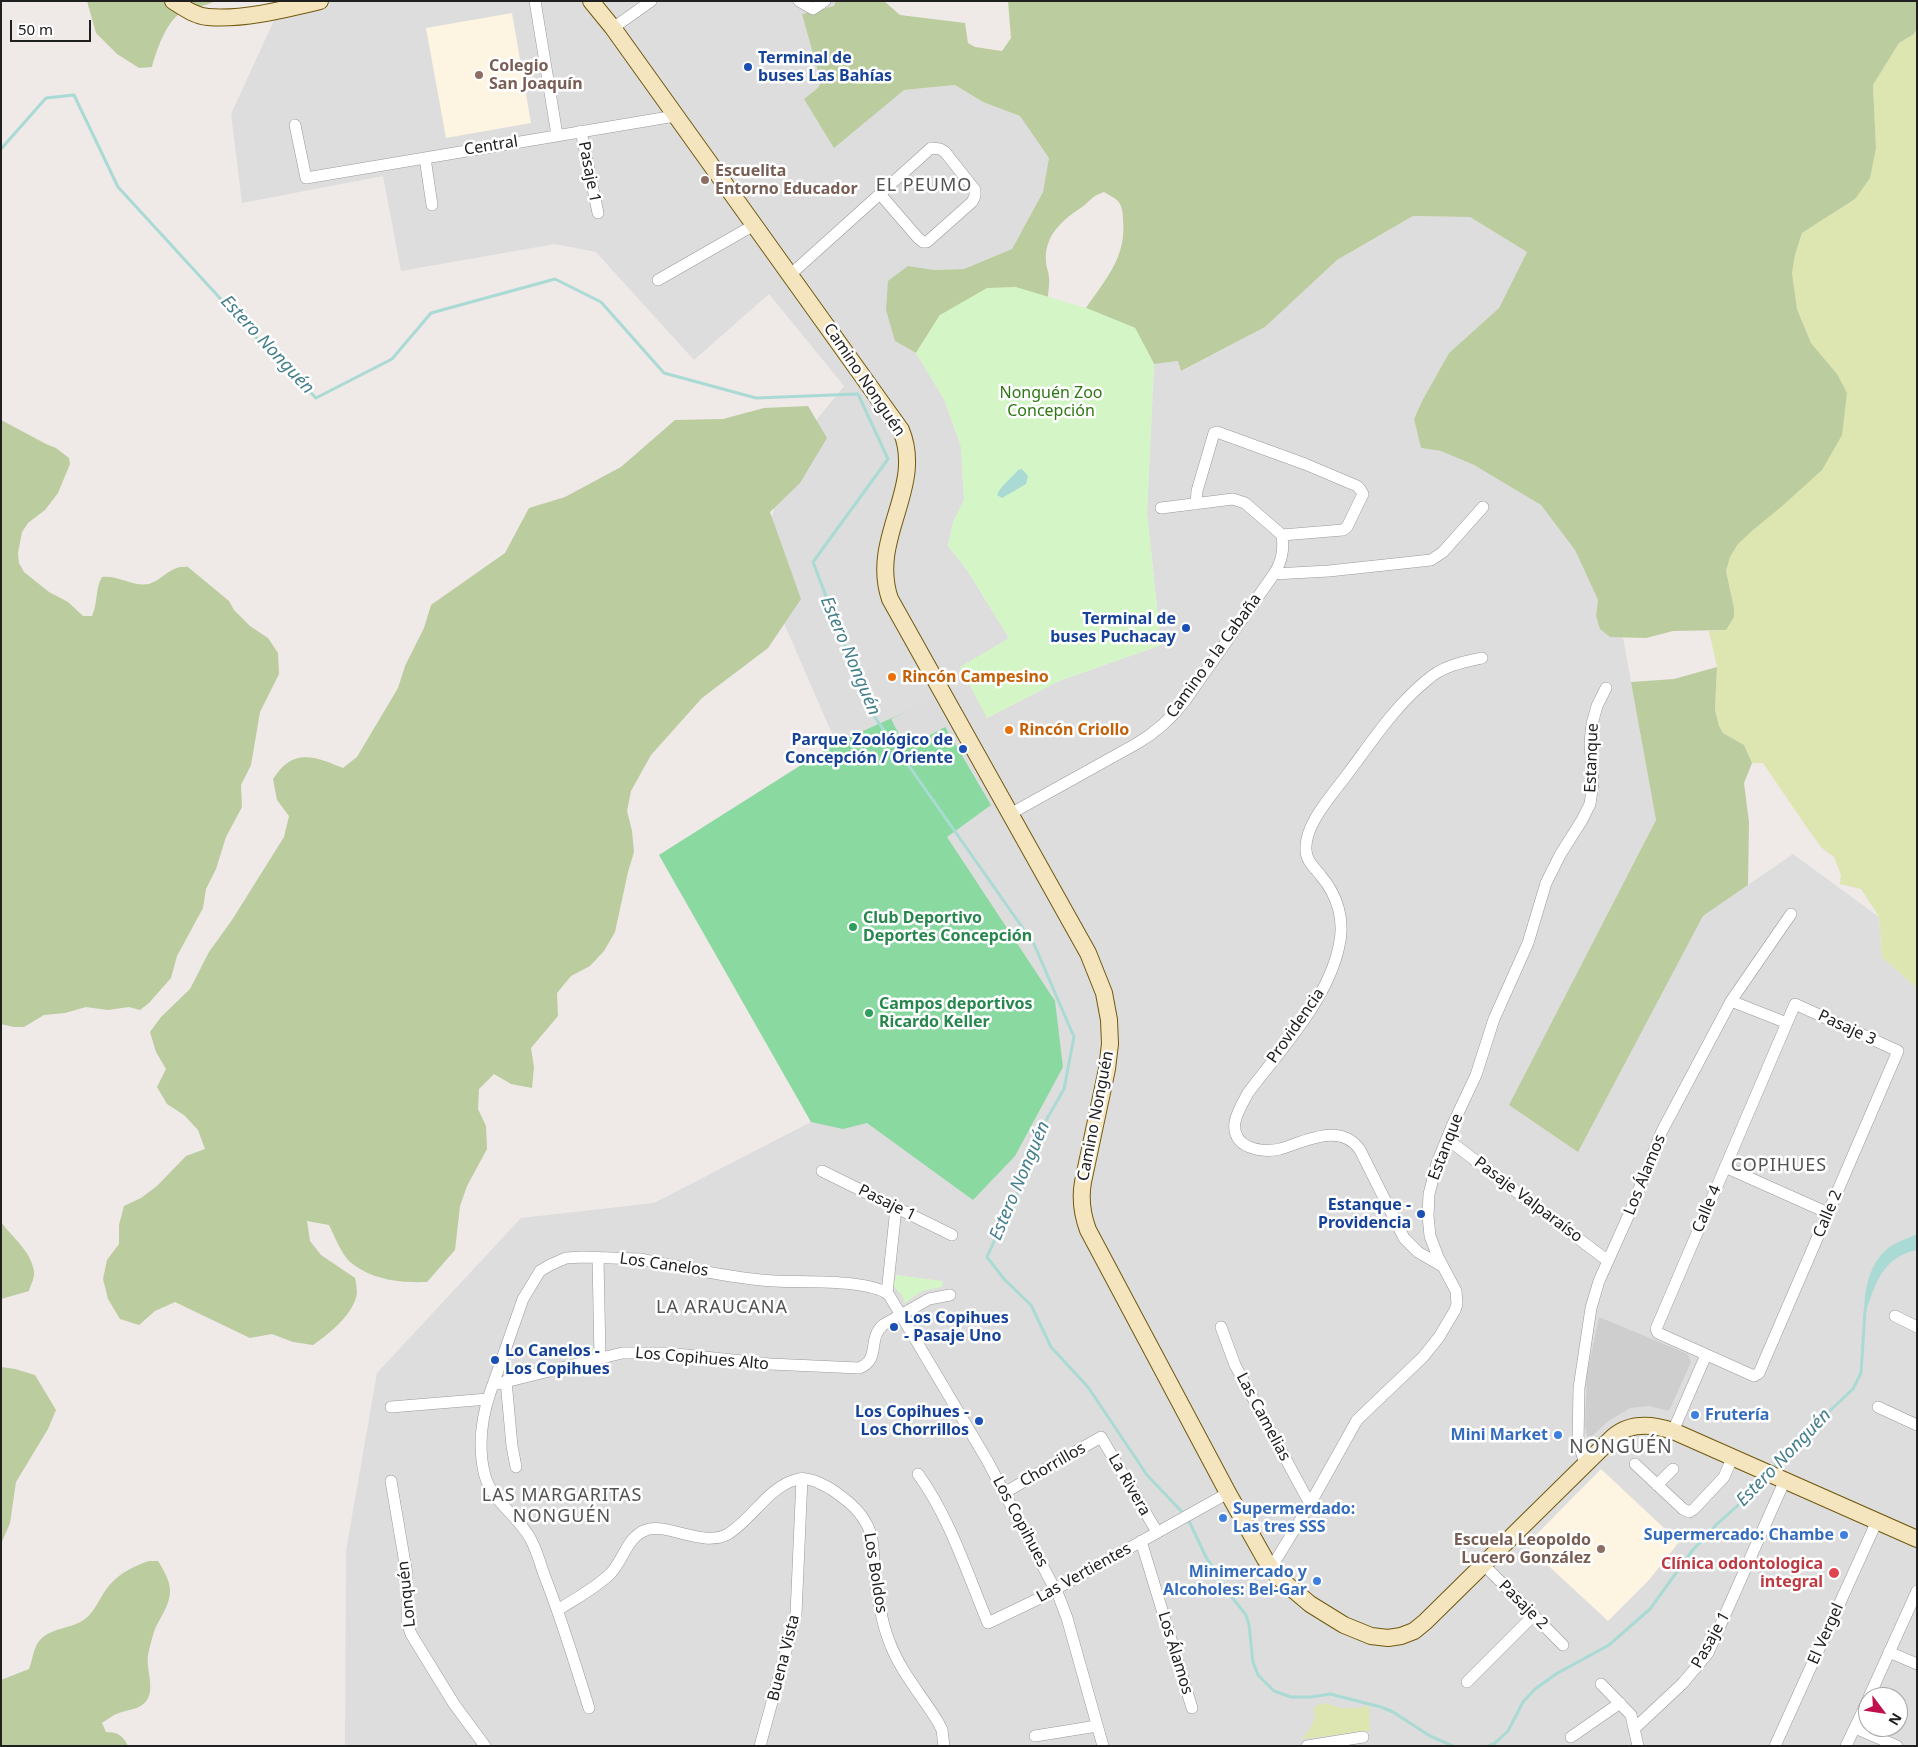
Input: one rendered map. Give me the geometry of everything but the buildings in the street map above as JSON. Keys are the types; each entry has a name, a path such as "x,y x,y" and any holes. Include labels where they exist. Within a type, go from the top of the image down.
{"main road":[{"path":"173,1 188,11 207,17 278,11 320,1"},
{"name":"Camino Nonguén","path":"592,1 614,28 675,116 791,274 896,422 904,438 908,455 908,471 885,558 887,588 895,609 1088,953 1100,978 1107,1008 1110,1032 1109,1057 1083,1182 1081,1200 1084,1220 1228,1493 1270,1568 1297,1595 1333,1618 1371,1636 1388,1638 1408,1634 1420,1627 1613,1437 1626,1429 1649,1426 1673,1431 1733,1456 1917,1540"}],"street":[{"path":"535,1 557,136"},
{"path":"614,28 651,1"},
{"path":"799,1 813,9 825,1"},
{"name":"Central","path":"295,125 306,178 675,116"},
{"name":"Pasaje 1","path":"581,131 598,213"},
{"path":"791,274 931,148 940,149 945,152 975,190 976,196 972,202 927,242 922,242 880,194"},
{"path":"425,158 432,204"},
{"path":"658,280 754,225"},
{"path":"1161,508 1196,504 1216,500 1233,499 1244,503 1282,535 1342,530 1347,527 1363,494 1360,489 1305,464 1217,432 1214,433 1197,491 1196,504"},
{"path":"1274,574 1329,571 1431,560 1443,552 1483,507"},
{"name":"Camino a la Cabaña","path":"1010,814 1136,744 1161,727 1184,702 1274,574 1282,559 1282,535"},
{"name":"Providencia","path":"1442,1266 1418,1252 1404,1238 1360,1150 1353,1141 1342,1136 1329,1135 1280,1149 1256,1149 1248,1147 1239,1138 1236,1133 1235,1122 1248,1093 1317,1000 1330,975 1339,947 1342,924 1338,905 1328,885 1312,866 1307,856 1306,844 1314,820 1377,733 1427,679 1442,669 1482,658"},
{"name":"Estanque","path":"1270,1568 1310,1504 1358,1420 1423,1356 1439,1337 1455,1310 1456,1291 1434,1247 1428,1216 1432,1182 1447,1139 1480,1065 1494,1018 1528,943 1546,883 1590,804 1593,783 1590,743 1592,724 1597,706 1606,688"},
{"name":"Los Álamos","path":"1585,1464 1578,1441 1579,1388 1594,1294 1630,1212 1662,1131 1731,1001 1792,914"},
{"path":"1731,1001 1787,1023"},
{"name":"Calle 4","path":"1706,1355 1656,1331 1795,1004"},
{"name":"Pasaje 3","path":"1795,1004 1898,1052"},
{"name":"Calle 2","path":"1706,1355 1752,1376 1756,1376 1898,1052"},
{"name":"Pasaje Valparaíso","path":"1447,1139 1608,1261"},
{"path":"1725,1167 1828,1213"},
{"name":"Pasaje 1","path":"822,1171 952,1235"},
{"path":"896,1208 887,1293 902,1314"},
{"path":"598,1257 600,1358"},
{"name":"Los Canelos","path":"494,1384 523,1299 534,1279 540,1271 566,1258 640,1259 762,1280 850,1284 887,1293"},
{"name":"Los Copihues Alto","path":"494,1384 622,1352 667,1353 770,1364 859,1368 867,1365 872,1359 878,1329 929,1299 950,1295"},
{"name":"Los Copihues","path":"902,1314 987,1460 1055,1589 1067,1618 1103,1746"},
{"path":"1895,1316 1917,1327"},
{"name":"Las Camelias","path":"1222,1327 1235,1365 1310,1504"},
{"path":"1673,1431 1706,1355"},
{"path":"506,1381 512,1446 516,1467"},
{"path":"494,1384 488,1399 481,1436 481,1452 485,1478 492,1491 530,1538 558,1610 589,1708"},
{"path":"392,1407 488,1399"},
{"path":"1878,1407 1917,1425"},
{"name":"Chorrillos","path":"1004,1493 1101,1437"},
{"name":"La Rivera","path":"1101,1437 1157,1532"},
{"path":"1635,1464 1683,1510 1691,1511 1724,1477 1733,1456"},
{"path":"1658,1485 1672,1469"},
{"name":"Las Vertientes","path":"918,1474 941,1510 988,1623 1021,1608 1228,1493"},
{"path":"558,1610 611,1572 629,1544 638,1534 648,1529 656,1528 692,1536 721,1536 732,1531 782,1486 802,1478"},
{"name":"Buena Vista","path":"760,1746 796,1614 802,1478"},
{"name":"Los Boldos","path":"802,1478 816,1481 837,1494 856,1510 867,1523 871,1536 877,1592 888,1638 903,1672 938,1722 942,1730 944,1746"},
{"name":"Pasaje 1","path":"1635,1728 1683,1683 1708,1653 1782,1479"},
{"name":"Lonquén","path":"391,1481 406,1575 407,1622 411,1634 454,1704 485,1746"},
{"name":"El Vergel","path":"1775,1746 1877,1521"},
{"name":"Los Álamos","path":"1141,1541 1192,1708"},
{"name":"Pasaje 2","path":"1483,1564 1563,1645"},
{"path":"1874,1687 1917,1590"},
{"path":"1467,1682 1534,1615"},
{"path":"1889,1652 1917,1664"},
{"path":"1601,1684 1631,1715 1638,1746"},
{"path":"1571,1737 1620,1703"},
{"path":"1846,1746 1858,1722"},
{"path":"1035,1736 1097,1726"},
{"path":"1855,1728 1897,1746"},
{"path":"1307,1746 1363,1737"}],"shaded area":[{"path":"283,1 836,1 834,6 802,14 822,82 818,88 834,147 904,90 955,85 983,102 1020,116 1050,158 1043,192 1012,249 964,269 934,270 908,266 895,341 916,353 944,399 961,446 964,500 953,522 948,546 967,570 1009,638 987,718 1059,681 1161,645 1147,513 1154,364 1178,361 1182,371 1265,327 1337,260 1413,216 1470,217 1527,252 1499,308 1449,353 1414,419 1421,448 1441,451 1474,465 1541,505 1575,550 1598,600 1596,616 1610,637 1623,637 1656,820 1510,1105 1578,1151 1703,916 1793,854 1879,917 1882,957 1917,988 1917,1746 345,1746 346,1551 377,1373 521,1218 654,1203 811,1122 659,855 836,743 761,570 784,460 844,386 769,294 694,360 596,252 555,244 401,271 383,176 242,203 231,114"},
{"name":"Colegio San Joaquín","path":"512,13 531,123 446,138 426,28"},
{"path":"933,698 947,726 906,748 891,719"},
{"path":"1599,1317 1688,1354 1691,1362 1669,1411 1649,1406 1630,1408 1607,1422 1588,1440 1585,1426 1587,1373"},
{"name":"Escuela Leopoldo Lucero González","path":"1601,1469 1679,1542 1649,1580 1608,1621 1526,1545"}],"green space":[{"path":"87,1 215,1 186,10 177,16 163,36 152,67 139,68 117,54 96,33"},
{"path":"836,1 884,1 900,15 965,23 968,43 975,47 1002,51 1011,38 1008,1 1916,1 1917,28 1914,34 1899,43 1873,85 1876,148 1870,178 1855,199 1802,233 1795,255 1792,273 1797,309 1811,343 1837,374 1847,393 1842,435 1822,470 1738,544 1730,557 1726,571 1734,608 1734,617 1726,630 1673,631 1646,638 1610,637 1600,629 1596,616 1598,600 1575,550 1541,505 1474,465 1441,451 1421,448 1414,419 1422,401 1449,353 1499,308 1527,252 1470,217 1413,216 1337,260 1265,327 1181,371 1178,361 1154,364 1135,328 1086,308 1108,277 1122,244 1123,214 1121,207 1116,200 1104,192 1066,219 1051,238 1046,253 1046,264 1049,274 1048,297 1015,287 940,315 916,353 895,341 886,310 888,281 908,266 934,270 964,269 1012,249 1043,192 1049,158 1020,116 983,102 955,85 904,90 834,148 804,99 818,88 821,82 802,14 834,6"},
{"path":"1917,28 1917,988 1882,957 1879,917 1861,889 1840,884 1841,875 1834,857 1822,848 1763,763 1752,763 1744,745 1723,733 1715,710 1717,667 1709,631 1726,630 1734,608 1726,571 1730,557 1738,544 1753,530 1837,374 1811,343 1797,309 1792,273 1802,233 1855,199 1876,148 1873,85 1899,43 1914,34"},
{"name":"Nonguén Zoo Concepción","path":"1015,287 1086,308 1135,328 1154,364 1147,513 1161,645 1059,681 987,718 960,667 1009,638 967,570 948,546 953,522 964,500 961,447 944,399 916,353 940,315 987,288"},
{"path":"808,406 827,438 800,483 770,512 801,599 768,648 702,698 651,755 631,791 627,811 632,831 634,852 615,932 604,951 590,966 571,976 557,993 558,1016 531,1048 534,1067 532,1088 511,1084 494,1074 479,1089 478,1109 486,1126 487,1149 467,1186 460,1206 455,1250 427,1282 397,1281 377,1277 350,1262 341,1250 329,1225 307,1221 310,1241 321,1255 355,1278 357,1290 356,1298 349,1312 332,1330 313,1345 293,1342 272,1334 250,1338 175,1302 155,1311 139,1325 120,1319 108,1299 103,1279 107,1260 119,1244 119,1225 124,1206 141,1198 157,1186 186,1156 205,1149 198,1130 184,1115 167,1104 157,1087 166,1069 156,1052 150,1032 161,1017 190,989 209,952 232,920 284,837 289,816 277,800 273,779 282,767 293,760 307,757 329,762 343,768 357,757 398,688 405,666 424,628 431,605 505,553 529,508 565,497 621,467 675,420 723,419 764,408"},
{"path":"1,420 56,448 69,458 70,464 58,493 45,510 28,523 22,532 18,553 19,563 24,572 49,592 68,602 83,616 92,616 98,586 102,577 137,584 149,584 171,570 188,567 229,601 234,610 250,626 268,638 278,653 279,674 260,712 251,765 241,785 242,807 226,837 216,869 206,889 203,908 177,956 171,978 149,1003 140,1010 129,1007 108,1010 86,1007 65,1013 44,1015 24,1027 1,1024"},
{"path":"1717,667 1715,710 1719,726 1723,733 1744,745 1752,763 1744,783 1749,822 1748,885 1703,916 1578,1152 1509,1105 1656,820 1631,682 1674,679"},
{"name":"Club Deportivo Deportes Concepción","path":"930,701 991,805 947,837 1055,1001 1063,1067 1015,1156 973,1200 867,1123 843,1129 811,1122 659,855 836,743"},
{"path":"1,1222 26,1251 34,1274 29,1291 1,1299"},
{"path":"896,1275 943,1281 942,1287 922,1291 905,1303 902,1295 893,1286"},
{"path":"1,1367 35,1375 56,1410 48,1429 16,1482 10,1523 1,1544"},
{"path":"149,1561 158,1561 167,1578 170,1594 155,1629 148,1655 149,1695 141,1706 117,1714 102,1723 106,1732 119,1735 128,1746 1,1746 1,1680 29,1669 34,1650 40,1640 56,1630 74,1625 85,1619 114,1580 130,1569"},
{"path":"1327,1703 1337,1707 1348,1708 1369,1706 1370,1731 1302,1739 1314,1721 1313,1709 1317,1705"}],"water":[{"path":"1022,469 1028,476 1026,484 1002,498 997,495 1018,470"},
{"path":"1917,1234 1917,1250 1895,1259 1881,1275 1871,1295 1864,1318 1866,1291 1874,1265 1888,1248"}],"waterway":[{"name":"Estero Nonguén","path":"1,149 46,98 74,95 118,187 251,332 316,398 392,359 431,313 555,279 601,302 664,373 756,398 858,394 888,459 813,562 869,709 1034,944 1074,1037 1064,1089 1032,1145 1013,1207 1006,1215 987,1257 1004,1279 1031,1305 1051,1347 1088,1387 1147,1475 1184,1514"},
{"name":"Estero Nonguén","path":"1772,1469 1785,1453 1853,1389 1861,1373 1865,1311"},
{"name":"Estero Nonguén","path":"1488,1746 1494,1744 1508,1731 1523,1702 1535,1689 1556,1674 1609,1645 1650,1609 1692,1551 1765,1478"},
{"name":"Estero Nonguén","path":"1188,1519 1206,1557 1231,1596 1246,1615 1253,1662 1258,1675 1274,1691 1291,1697 1311,1697 1330,1694 1381,1707 1393,1712 1430,1736 1453,1746"}],"place":[{"name":"Terminal de buses Las Bahías","path":"748,67"},
{"name":"Colegio San Joaquín","path":"479,75"},
{"name":"Escuelita Entorno Educador","path":"705,180"},
{"name":"Terminal de buses Puchacay","path":"1186,628"},
{"name":"Rincón Campesino","path":"892,677"},
{"name":"Rincón Criollo","path":"1009,730"},
{"name":"Parque Zoológico de Concepción / Oriente","path":"963,749"},
{"name":"Club Deportivo Deportes Concepción","path":"853,927"},
{"name":"Campos deportivos Ricardo Keller","path":"869,1013"},
{"name":"Estanque - Providencia","path":"1421,1214"},
{"name":"Los Copihues - Pasaje Uno","path":"894,1327"},
{"name":"Lo Canelos - Los Copihues","path":"495,1360"},
{"name":"Frutería","path":"1695,1415"},
{"name":"Los Copihues - Los Chorrillos","path":"979,1421"},
{"name":"Mini Market","path":"1558,1435"},
{"name":"Supermerdado: Las tres SSS","path":"1223,1518"},
{"name":"Supermercado: Chambe","path":"1844,1535"},
{"name":"Escuela Leopoldo Lucero González","path":"1601,1549"},
{"name":"Clínica odontologica integral","path":"1834,1573"},
{"name":"Minimercado y Alcoholes: Bel-Gar","path":"1317,1581"}],"district":[{"name":"EL PEUMO","path":"924,186"},
{"name":"COPIHUES","path":"1779,1166"},
{"name":"LA ARAUCANA","path":"722,1308"},
{"name":"NONGUÉN","path":"1621,1448"},
{"name":"LAS MARGARITAS NONGUÉN","path":"562,1506"}]}
